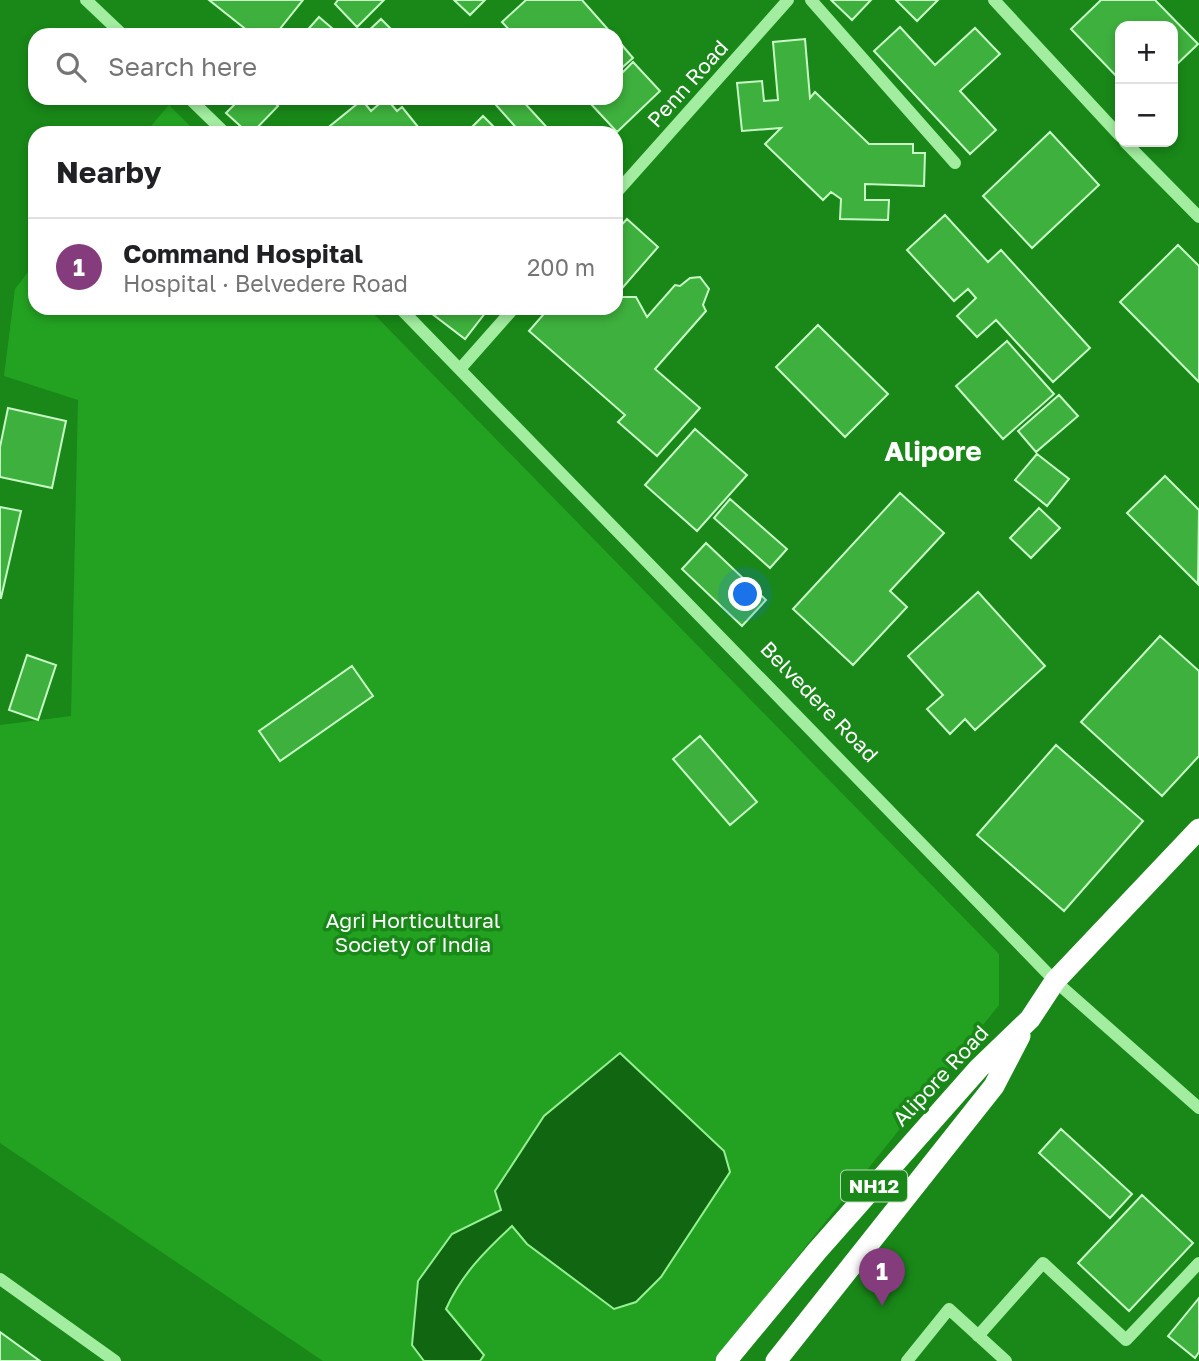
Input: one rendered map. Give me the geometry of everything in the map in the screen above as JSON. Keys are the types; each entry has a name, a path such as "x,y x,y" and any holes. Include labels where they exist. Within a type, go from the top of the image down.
{"highway":[{"name":"Alipore Road","path":"726,1361 817,1251 970,1078 1030,1019 1055,981 1199,829"},
{"name":"NH12","path":"776,1361 987,1096 1030,1019"}],"street":[{"name":"Penn Road","path":"623,185 788,0"},
{"path":"811,0 956,163"},
{"path":"994,0 1115,131"},
{"path":"90,2 115,28"},
{"path":"196,105 219,126"},
{"path":"1130,147 1199,217"},
{"name":"Belvedere Road","path":"407,315 1055,981 1199,1108"},
{"path":"460,369 508,315"},
{"path":"978,1336 1043,1263 1126,1340 1199,1262"},
{"path":"0,1279 115,1361"},
{"path":"907,1361 949,1309 1006,1361"}],"green space":[{"path":"169,105 190,126 151,126"},
{"name":"Agri Horticultural Society of India","path":"28,272 28,315 375,315 999,954 999,1005 714,1361 323,1361 0,1143 0,725 71,716 78,400 4,376 15,289"}],"shaded area":[{"path":"620,1053 724,1151 730,1172 661,1277 636,1302 614,1309 527,1244 512,1226 474,1264 446,1309 484,1355 480,1361 424,1361 412,1345 418,1281 452,1234 501,1210 495,1191 544,1116"}],"building":[{"path":"209,0 303,0 281,28 244,28"},
{"path":"338,0 384,0 357,27 335,4"},
{"path":"454,0 485,0 470,15"},
{"path":"526,0 582,0 607,28 508,28 502,22"},
{"path":"831,0 871,0 852,20"},
{"path":"896,0 938,0 917,21"},
{"path":"1101,0 1155,0 1176,21 1115,21 1115,75 1071,29"},
{"path":"319,17 332,28 309,28"},
{"path":"381,19 390,28 371,28"},
{"path":"1178,24 1198,44 1178,63"},
{"path":"900,27 935,65 975,28 1000,54 960,91 996,130 970,154 874,51"},
{"path":"805,39 810,98 815,92 869,144 913,144 913,153 925,153 924,186 865,184 865,200 889,200 888,220 840,219 841,199 831,192 823,200 765,144 781,128 742,131 737,83 762,81 764,101 778,100 773,42"},
{"path":"623,46 633,58 623,67"},
{"path":"633,62 660,91 623,126 611,126 592,105 623,105 623,72"},
{"path":"234,105 278,106 259,126 240,126 226,113"},
{"path":"356,105 366,105 371,111 378,105 392,105 397,111 402,107 417,126 330,126"},
{"path":"496,105 526,105 546,126 515,126"},
{"path":"483,116 493,126 473,126"},
{"path":"1050,132 1099,185 1032,248 983,196"},
{"path":"945,215 988,262 1001,250 1090,348 1053,382 996,320 977,337 957,316 976,298 968,289 954,301 907,250"},
{"path":"627,219 658,247 623,287 623,223"},
{"path":"1178,245 1199,266 1199,382 1120,302"},
{"path":"700,277 709,289 703,305 706,311 655,369 700,408 657,456 618,422 625,415 529,331 543,315 623,315 623,297 636,297 647,317 675,285 680,286 690,278"},
{"path":"434,315 484,315 465,339"},
{"path":"818,325 888,394 845,437 776,367"},
{"path":"1007,341 1054,394 1003,439 956,386"},
{"path":"1059,395 1078,416 1036,452 1018,431"},
{"path":"8,408 66,421 52,488 0,477 0,447"},
{"path":"695,429 747,475 697,531 645,485"},
{"path":"1037,454 1069,479 1047,506 1015,480"},
{"path":"1165,476 1199,510 1198,584 1127,513"},
{"path":"900,493 944,533 890,591 907,607 853,665 793,609"},
{"path":"730,499 787,549 770,568 714,518"},
{"path":"0,507 21,511 1,598 0,598"},
{"path":"1039,508 1060,528 1031,558 1010,538"},
{"path":"706,543 766,600 742,626 682,569"},
{"path":"978,592 1045,666 975,730 965,719 950,734 927,709 943,695 908,656"},
{"path":"1160,636 1199,671 1199,756 1162,796 1081,722"},
{"path":"27,655 56,665 38,720 9,710"},
{"path":"352,666 373,696 280,761 259,731"},
{"path":"700,736 757,802 730,825 673,759"},
{"path":"1056,745 1143,821 1064,911 977,835"},
{"path":"1061,1129 1132,1194 1110,1218 1039,1153"},
{"path":"1142,1195 1193,1243 1129,1311 1078,1263"},
{"path":"1199,1298 1199,1352 1195,1358 1168,1336"},
{"path":"0,1332 40,1361 0,1361"}],"place":[{"name":"Command Hospital","path":"882,1306"}],"district":[{"name":"Alipore","path":"933,451"}]}
